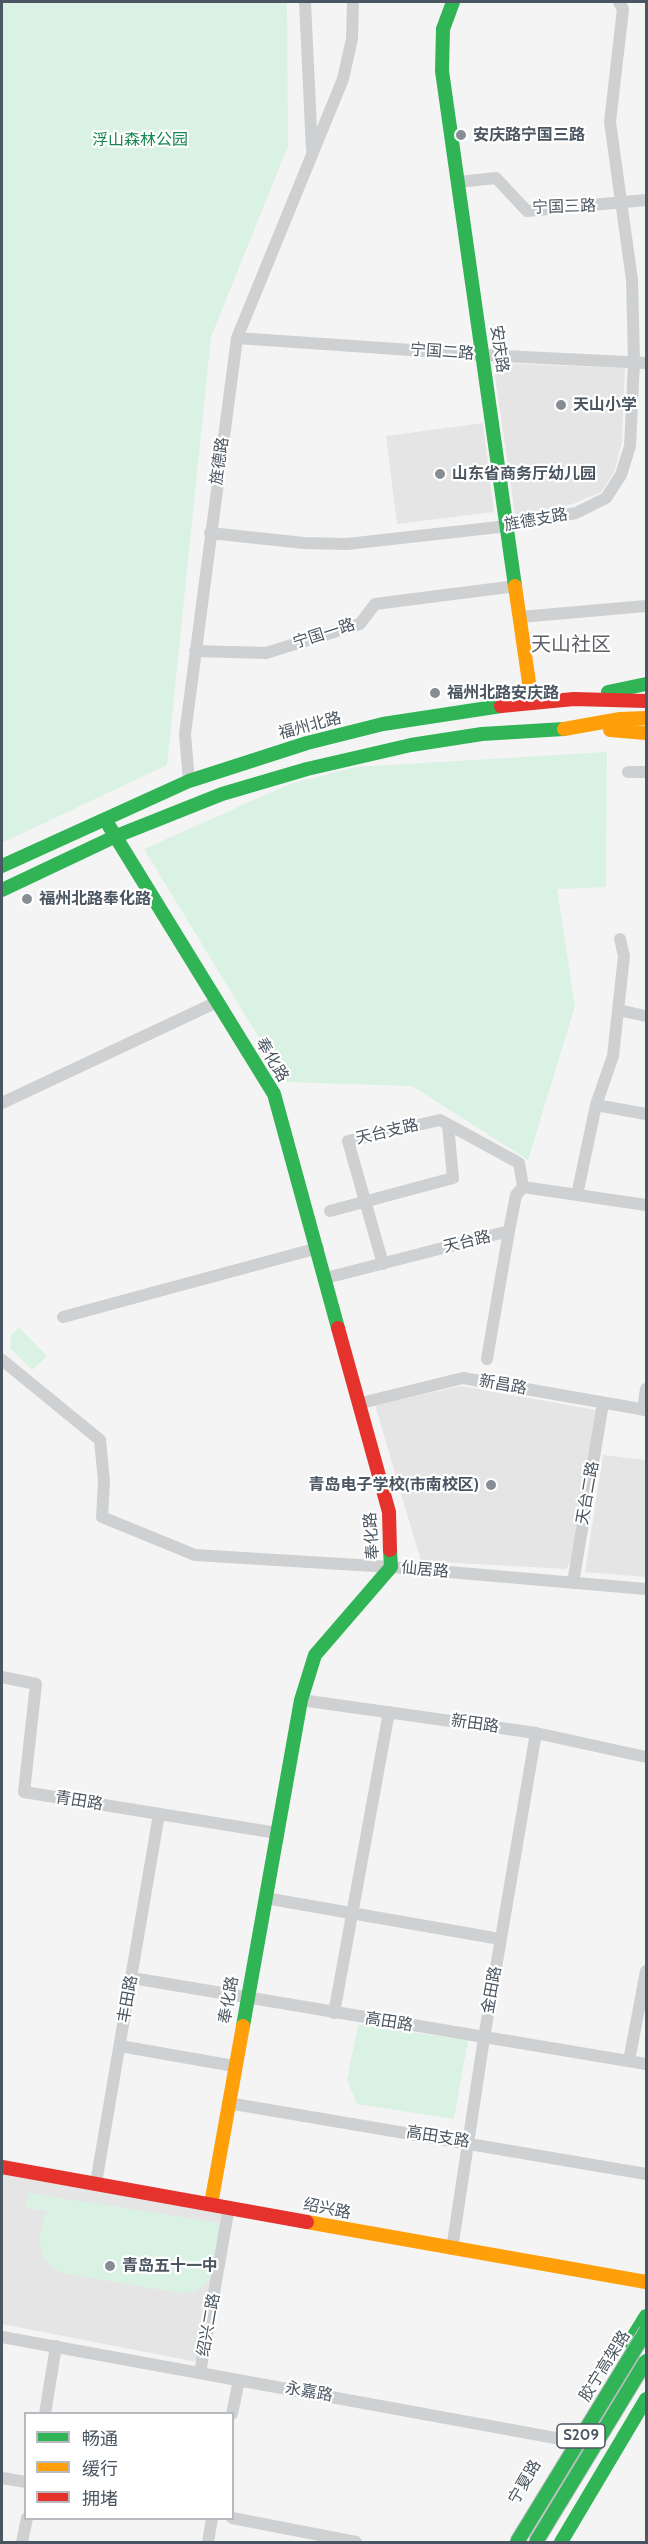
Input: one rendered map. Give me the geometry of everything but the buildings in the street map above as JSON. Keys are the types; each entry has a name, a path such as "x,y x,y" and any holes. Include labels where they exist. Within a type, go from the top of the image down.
{"main road":[{"name":"安庆路","path":"453,2 443,29 442,71 532,703"},
{"path":"574,699 646,684"},
{"path":"619,689 646,689"},
{"name":"福州北路","path":"2,866 189,781 297,746 383,724 532,703 574,699 646,701"},
{"path":"569,729 620,719 646,718"},
{"path":"2,890 114,837 222,794 307,769 482,734 569,729 646,731"},
{"name":"奉化路","path":"105,818 114,837 274,1094 361,1403 389,1512 391,1567 315,1655 301,1700 211,2204"},
{"name":"绍兴路","path":"2,2167 646,2282"},
{"name":"宁夏路","path":"509,2542 568,2440 646,2316"},
{"name":"胶宁高架路","path":"517,2542 646,2331"},
{"name":"胶宁高架路","path":"537,2542 646,2361"},
{"path":"561,2542 646,2399"}],"street":[{"name":"旌德路","path":"305,2 312,154"},
{"name":"旌德路","path":"189,781 185,734 237,338 343,79 352,39 353,2"},
{"name":"旌德支路","path":"210,532 304,543 347,544 508,526 576,513 606,498 621,475 630,447 640,362 632,280 610,122 623,9 619,2"},
{"name":"宁国三路","path":"458,182 496,178 527,211 646,200"},
{"name":"宁国二路","path":"237,338 483,355 640,362"},
{"name":"宁国一路","path":"195,651 266,653 360,624 375,604 516,586"},
{"path":"520,617 646,606"},
{"path":"628,772 646,772"},
{"path":"577,1195 596,1105 614,1056 624,956 620,939"},
{"path":"2,1103 217,1002"},
{"path":"618,1010 646,1016"},
{"path":"596,1105 646,1114"},
{"name":"天台支路","path":"383,1264 348,1141 440,1120 519,1163 523,1187"},
{"path":"330,1211 453,1178 448,1125"},
{"path":"523,1187 646,1205"},
{"name":"天台路","path":"326,1278 509,1232 516,1195 523,1187"},
{"path":"487,1359 509,1232"},
{"path":"63,1317 318,1248"},
{"name":"仙居路","path":"2,1360 100,1440 104,1481 102,1517 195,1555 391,1567 646,1589"},
{"name":"新昌路","path":"361,1403 463,1378 644,1410"},
{"path":"644,1410 646,1389"},
{"name":"天台二路","path":"573,1583 603,1403"},
{"name":"青田路","path":"2,1677 36,1684 24,1792 277,1833"},
{"name":"新田路","path":"301,1700 536,1733 646,1756"},
{"path":"334,2013 389,1712"},
{"name":"金田路","path":"452,2249 500,1939 536,1733"},
{"name":"丰田路","path":"96,2184 159,1814"},
{"path":"265,1898 500,1939"},
{"path":"629,2061 643,2012 646,1971"},
{"name":"高田路","path":"132,1978 646,2064"},
{"path":"120,2046 234,2066"},
{"name":"高田支路","path":"228,2103 646,2174"},
{"name":"绍兴二路","path":"200,2373 229,2207"},
{"name":"永嘉路","path":"2,2337 616,2449"},
{"path":"45,2412 56,2346"},
{"path":"232,2412 239,2380"},
{"path":"2,2478 24,2482"},
{"path":"234,2518 356,2542"},
{"path":"22,2542 27,2520"},
{"path":"208,2542 212,2520"}],"shaded area":[{"name":"天山小学","path":"493,363 625,368 622,442 614,473 601,492 573,504 515,515"},
{"name":"山东省商务厅幼儿园","path":"483,423 494,512 397,524 386,436"},
{"name":"青岛电子学校(市南校区)","path":"461,1386 596,1410 571,1561 566,1569 421,1561 375,1405"},
{"path":"603,1455 646,1460 646,1577 585,1572"},
{"name":"青岛五十一中","path":"2,2167 229,2207 202,2363 2,2324"}],"green space":[{"name":"浮山森林公园","path":"2,2 287,2 288,146 211,337 167,765 2,843"},
{"path":"607,752 606,887 557,889 575,1006 528,1160 412,1086 286,1082 144,849 290,784 356,767"},
{"path":"19,1327 47,1356 32,1370 10,1348 11,1335"},
{"path":"358,2025 468,2040 454,2119 357,2104 347,2080"},
{"path":"28,2193 221,2223 212,2276 204,2286 193,2292 179,2293 61,2273 51,2267 43,2255 39,2240 44,2217 48,2211 26,2208"}],"traffic: fast":[{"path":"453,2 443,29 442,71 515,586"},
{"path":"608,692 646,684"},
{"path":"2,866 189,781 307,743 383,724 501,706"},
{"path":"2,890 114,837 222,794 307,769 411,745 482,734 564,729"},
{"path":"109,826 274,1094 338,1328"},
{"path":"243,2026 301,1700 315,1655 391,1567 390,1550"},
{"path":"630,2342 646,2316"},
{"path":"517,2542 646,2331"},
{"path":"536,2542 646,2361"},
{"path":"561,2542 646,2399"}],"traffic: slow":[{"path":"515,586 532,703"},
{"path":"564,729 620,719 646,718"},
{"path":"610,730 646,733"},
{"path":"211,2204 243,2026"},
{"path":"307,2222 646,2282"}],"traffic: jam":[{"path":"501,706 574,699 646,701"},
{"path":"338,1328 389,1512 390,1550"},
{"path":"2,2167 307,2222"}],"place":[{"name":"安庆路宁国三路","path":"461,135"},
{"name":"天山小学","path":"561,405"},
{"name":"山东省商务厅幼儿园","path":"440,474"},
{"name":"福州北路安庆路","path":"435,693"},
{"name":"福州北路奉化路","path":"27,899"},
{"name":"青岛电子学校(市南校区)","path":"491,1485"},
{"name":"青岛五十一中","path":"110,2266"}],"district":[{"name":"天山社区","path":"571,645"}]}
